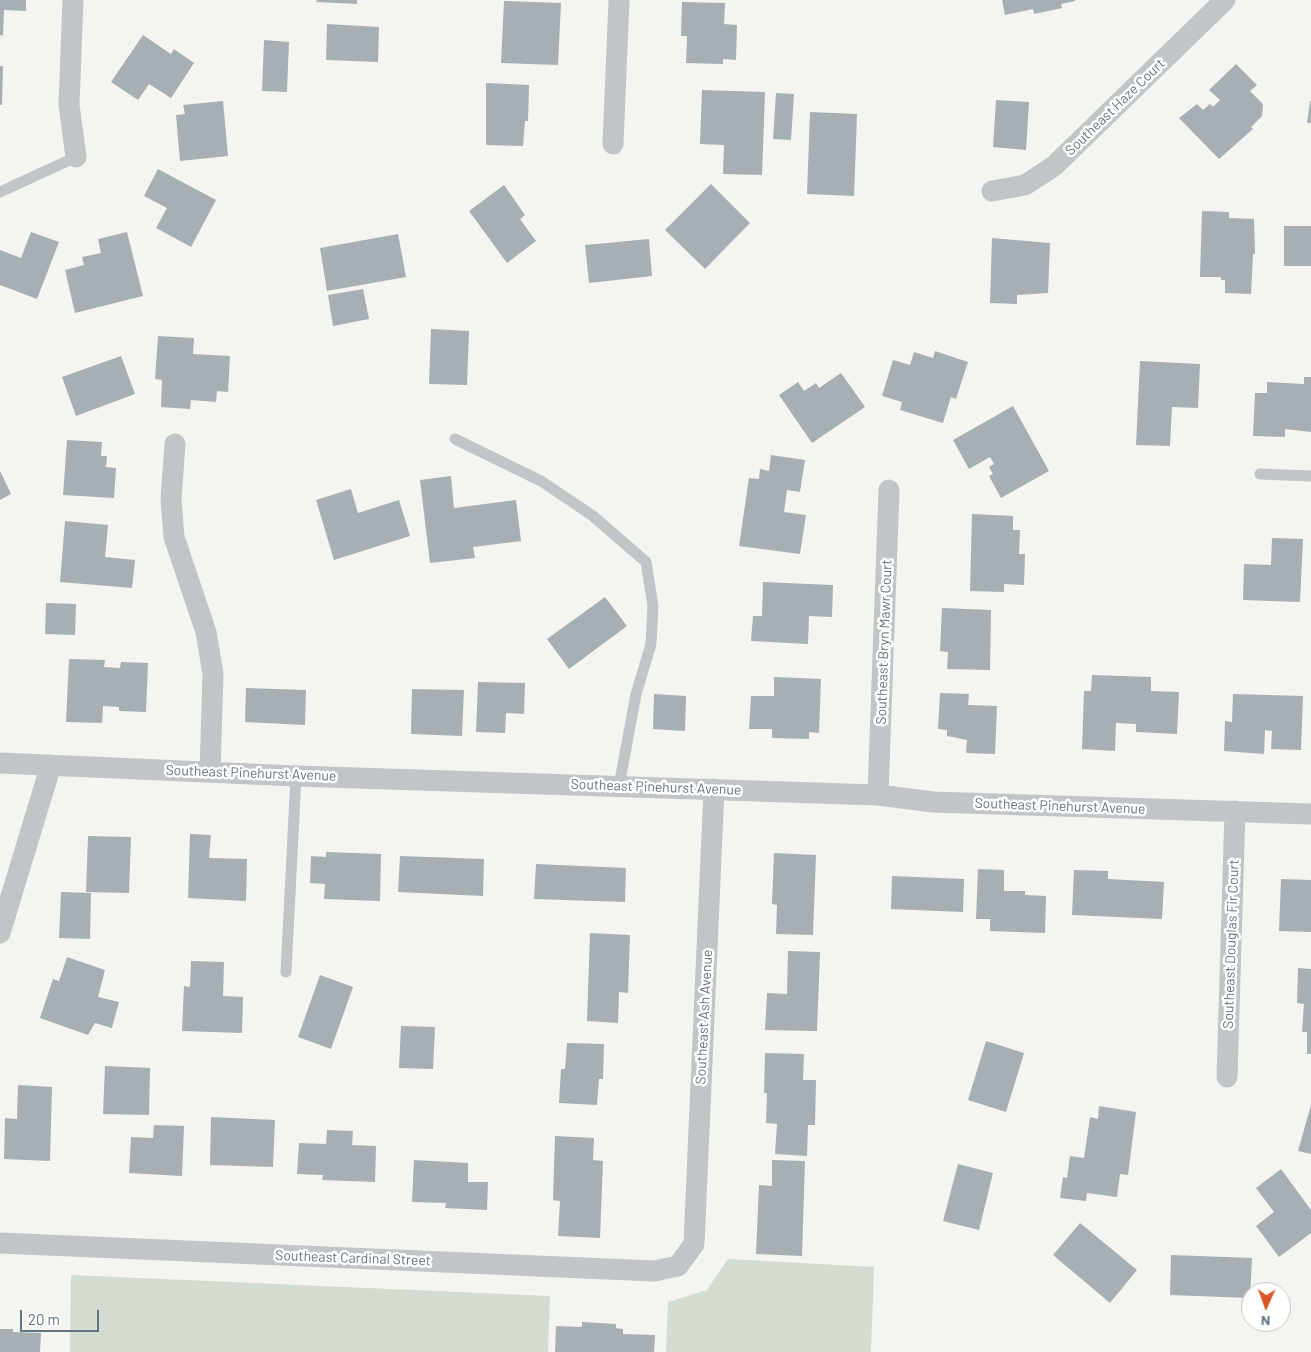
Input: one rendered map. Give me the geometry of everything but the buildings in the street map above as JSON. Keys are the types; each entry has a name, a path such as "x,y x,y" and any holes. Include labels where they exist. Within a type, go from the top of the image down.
{"street":[{"path":"73,0 69,105 76,157"},
{"path":"613,144 619,0"},
{"name":"Southeast Haze Court","path":"992,191 1025,185 1054,166 1225,0"},
{"path":"175,444 170,499 174,537 206,632 213,674 210,772"},
{"name":"Southeast Bryn Mawr Court","path":"878,795 889,490"},
{"name":"Southeast Pinehurst Avenue","path":"0,763 296,776 878,795 933,802 1311,814"},
{"path":"0,934 51,765"},
{"name":"Southeast Ash Avenue","path":"694,1244 714,789"},
{"name":"Southeast Douglas Fir Court","path":"1227,1077 1235,812"},
{"name":"Southeast Cardinal Street","path":"0,1243 654,1271 678,1266 694,1244"}],"lane":[{"path":"0,192 76,157"},
{"path":"455,439 540,481 593,516 646,562 653,606 651,644 636,694 619,786"},
{"path":"1260,474 1311,476"},
{"path":"286,972 296,776"}],"shaded area":[{"path":"728,1259 874,1267 871,1352 666,1352 668,1302 707,1290"},
{"path":"71,1275 550,1296 548,1352 70,1352"}]}
